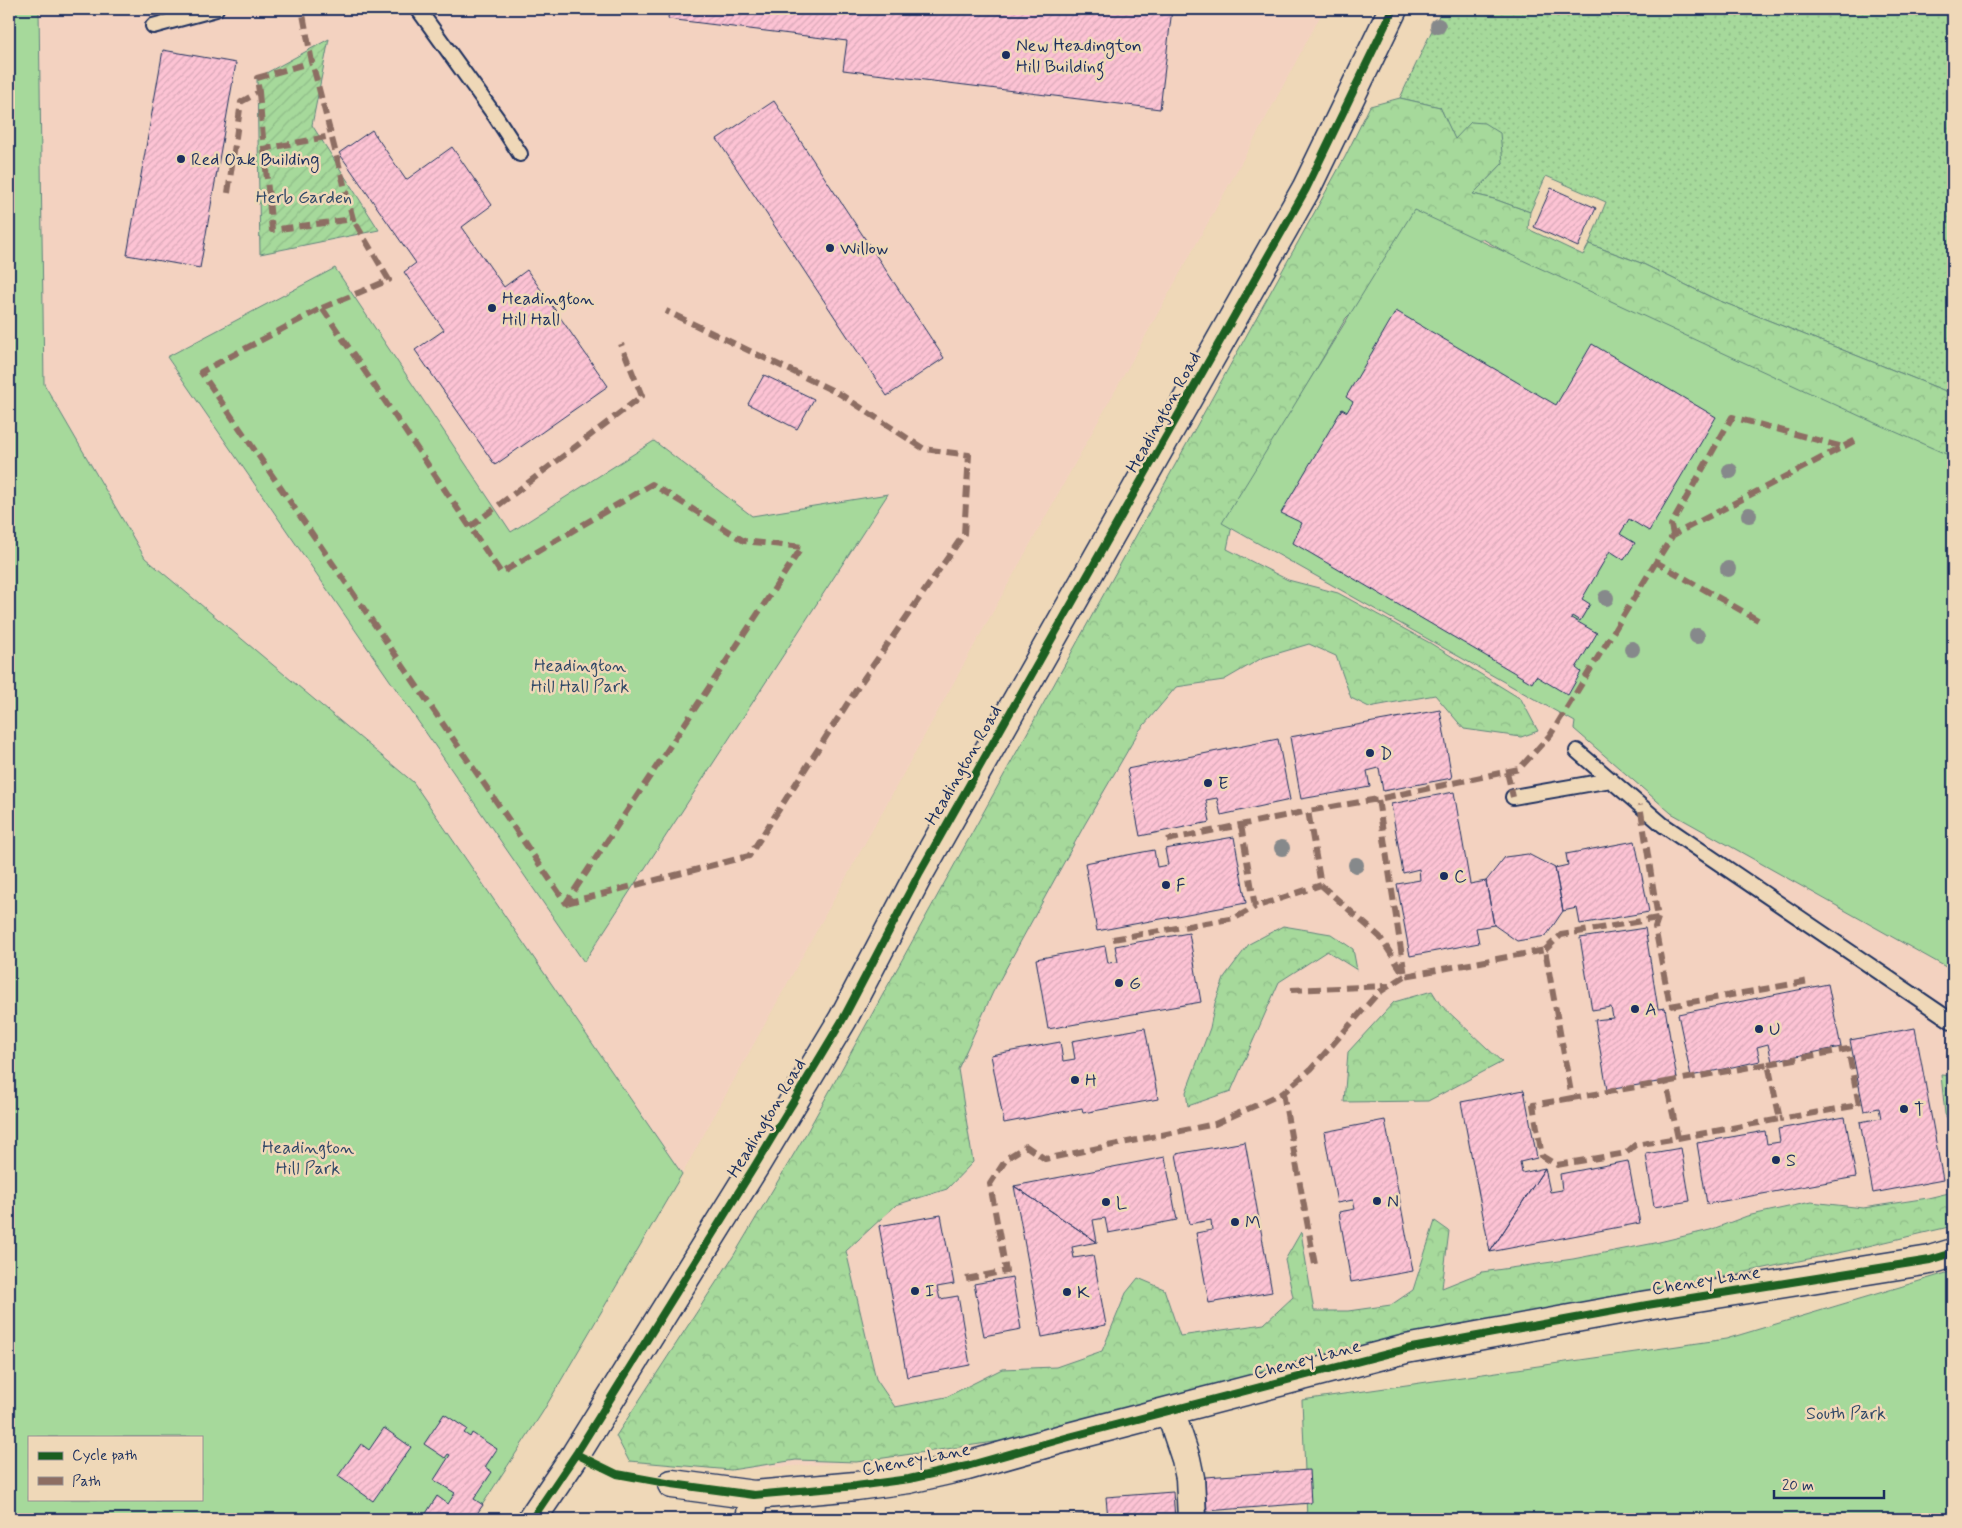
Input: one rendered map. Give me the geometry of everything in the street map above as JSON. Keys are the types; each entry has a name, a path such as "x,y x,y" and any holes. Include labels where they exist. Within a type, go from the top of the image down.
{"main road":[{"name":"Headington Road","path":"532,1519 576,1454 756,1164 843,1019 920,872 1306,189 1394,9"},
{"name":"Cheney Lane","path":"672,1484 752,1507 856,1486 909,1479 967,1466 1406,1349 1647,1305 1930,1260 1953,1253"},
{"path":"1170,1411 1186,1459 1190,1478 1192,1519"}],"lane":[{"path":"153,26 216,9"},
{"path":"418,9 496,117 520,154"},
{"path":"1577,751 1663,825 1953,1022"},
{"path":"1513,797 1611,780"}],"shaded area":[{"path":"39,9 1324,9 1261,127 682,1174 413,782 145,558 43,384"},
{"path":"1345,157 1953,418 1953,1212 1169,1387 856,1462 731,1470 629,1461 616,1436 734,1255 807,1132"}],"green space":[{"name":"Headington Hill Park","path":"9,9 39,9 44,384 145,558 413,782 682,1174 542,1413 473,1519 9,1519"},
{"path":"1442,9 1953,9 1953,394 1715,299 1641,263 1589,244 1606,202 1546,176 1530,212 1494,199 1473,194 1503,163 1455,140 1440,107 1400,98"},
{"name":"Herb Garden","path":"329,39 312,125 379,230 260,254 257,78"},
{"path":"1400,98 1440,107 1455,139 1471,122 1484,123 1500,133 1503,163 1473,194 1494,199 1530,212 1528,229 1583,255 1589,244 1641,263 1715,299 1953,394 1953,467 1548,277 1483,239 1433,242 1388,278 1346,318 1236,507 1227,549 1288,580 1338,593 1430,643 1521,699 1538,731 1521,737 1464,729 1435,695 1369,707 1351,698 1336,656 1309,644 1262,658 1224,680 1176,687 1139,731 1085,824 993,992 958,1069 973,1162 947,1189 896,1205 846,1251 876,1379 895,1407 946,1397 1002,1369 1056,1367 1102,1351 1126,1293 1138,1278 1164,1289 1180,1336 1264,1324 1293,1297 1285,1260 1301,1232 1314,1311 1348,1311 1391,1305 1413,1290 1435,1221 1449,1231 1442,1288 1482,1272 1573,1259 1655,1243 1710,1230 1747,1216 1811,1202 1863,1208 1928,1198 1953,1192 1953,1226 1847,1251 1586,1305 1022,1438 856,1462 796,1460 731,1470 629,1461 616,1436 734,1255 807,1132 1345,157 1370,106"},
{"path":"1414,210 1875,423 1953,457 1953,971 1671,813 1574,729 1575,722 1222,523"},
{"name":"Headington Hill Hall Park","path":"335,268 511,532 654,441 752,516 888,494 584,962 167,357"},
{"path":"1283,926 1331,934 1353,949 1357,970 1327,951 1279,982 1231,1091 1188,1106 1186,1092 1210,1028 1215,1003 1225,976 1249,944"},
{"path":"1432,991 1440,1004 1502,1062 1428,1101 1344,1102 1348,1052 1394,1002"},
{"path":"1941,1075 1953,1076 1953,1130 1945,1114"},
{"name":"South Park","path":"1953,1271 1953,1519 1307,1519 1302,1400 1726,1339"}],"building":[{"name":"New Headington Hill Building","path":"669,9 1172,9 1160,109 843,70 847,41 668,19"},
{"name":"Red Oak Building","path":"163,50 236,63 200,268 127,255"},
{"name":"Willow","path":"774,101 944,358 887,396 717,139"},
{"name":"Headington Hill Hall","path":"372,130 406,180 452,147 492,205 462,227 504,287 527,270 608,386 495,465 415,350 444,330 404,272 416,263 339,153"},
{"path":"1551,188 1596,208 1578,247 1534,227"},
{"path":"1396,311 1556,405 1592,344 1716,417 1649,531 1629,519 1620,534 1635,543 1624,560 1610,551 1582,599 1590,604 1580,621 1572,616 1571,618 1597,633 1576,668 1581,672 1568,695 1536,676 1532,683 1293,543 1302,523 1281,513 1342,409 1347,412 1353,402 1346,397"},
{"path":"764,375 814,399 797,429 748,404"},
{"name":"D","path":"1440,710 1452,778 1383,791 1379,768 1367,771 1370,787 1301,799 1290,737"},
{"name":"E","path":"1278,739 1290,800 1221,815 1217,798 1206,800 1210,822 1140,836 1127,769"},
{"name":"C","path":"1454,792 1470,884 1486,881 1494,925 1476,928 1479,943 1410,956 1397,884 1420,880 1419,869 1403,873 1391,804"},
{"name":"F","path":"1234,837 1246,903 1097,931 1085,863 1154,850 1157,867 1168,865 1165,849"},
{"path":"1635,841 1649,912 1580,924 1577,908 1563,911 1555,868 1568,865 1566,854"},
{"path":"1528,854 1555,868 1563,911 1546,936 1517,941 1494,925 1486,881 1505,857"},
{"name":"A","path":"1645,928 1658,1009 1665,1008 1677,1079 1607,1090 1595,1020 1613,1018 1611,1007 1592,1010 1580,938"},
{"name":"G","path":"1189,933 1201,1002 1048,1029 1036,959 1105,946 1108,963 1118,962 1115,946"},
{"name":"U","path":"1828,984 1841,1047 1772,1061 1768,1044 1757,1047 1760,1061 1691,1076 1678,1014"},
{"name":"H","path":"1145,1028 1158,1099 1083,1113 1082,1108 1004,1123 991,1055 1060,1042 1063,1061 1075,1059 1072,1041"},
{"name":"T","path":"1915,1028 1943,1180 1873,1193 1860,1122 1881,1118 1879,1108 1864,1111 1850,1040"},
{"path":"1524,1090 1537,1158 1520,1162 1522,1173 1545,1168 1490,1252 1461,1102"},
{"name":"S","path":"1845,1117 1856,1177 1707,1204 1697,1143 1765,1131 1767,1144 1780,1142 1778,1129"},
{"name":"N","path":"1385,1120 1413,1271 1351,1282 1339,1212 1355,1209 1353,1200 1337,1203 1324,1132"},
{"name":"M","path":"1245,1142 1272,1292 1209,1303 1196,1233 1212,1230 1211,1220 1189,1224 1176,1154"},
{"path":"1681,1148 1690,1201 1654,1207 1646,1154"},
{"name":"L","path":"1165,1157 1177,1220 1108,1233 1105,1218 1093,1220 1097,1242 1014,1186"},
{"path":"1628,1161 1640,1223 1490,1252 1545,1168 1550,1192 1562,1190 1560,1174"},
{"name":"K","path":"1014,1186 1097,1242 1072,1247 1074,1258 1093,1255 1106,1325 1042,1337"},
{"name":"I","path":"941,1215 954,1284 937,1287 940,1299 958,1296 970,1365 907,1377 879,1226"},
{"path":"1012,1277 1021,1329 984,1336 974,1284"},
{"path":"444,1414 467,1429 464,1433 470,1437 472,1433 497,1449 485,1467 492,1472 474,1499 483,1505 473,1519 431,1519 425,1515 437,1496 448,1504 455,1493 434,1480 450,1455 448,1454 445,1458 424,1444"},
{"path":"384,1428 411,1447 373,1501 338,1476 361,1444 369,1450"},
{"path":"1309,1470 1311,1503 1207,1511 1205,1477"},
{"path":"1173,1492 1175,1519 1108,1519 1106,1497"},
{"path":"1097,1514 1097,1519 1029,1519"}],"marked path":[{"path":"264,149 272,230 353,219 312,62 302,9"},
{"path":"228,193 241,102 259,92 257,78 312,62"},
{"path":"259,92 264,149 331,136"},
{"path":"322,308 389,280 353,219"},
{"path":"322,308 501,573 652,484 744,541 802,547 566,903 201,372 322,308"},
{"path":"566,903 749,856 860,684 964,534 969,455 924,449 840,394 666,311"},
{"path":"470,527 642,396 621,344"},
{"path":"1673,535 1671,525 1732,417 1843,447"},
{"path":"1758,620 1656,562 1673,535 1858,439"},
{"path":"1572,1098 1533,1105 1542,1156 1557,1165 1626,1153 1635,1145 1678,1138 1666,1082 1572,1098 1545,950 1405,976 1378,799 1519,769 1551,734 1656,562"},
{"path":"1507,772 1513,797"},
{"path":"966,1279 1006,1271 990,1184 1007,1158 1026,1146 1045,1159 1215,1124 1283,1093 1311,1069 1378,993 1405,976 1380,937 1321,885 1308,811 1378,799"},
{"path":"1545,950 1561,935 1658,918 1640,805"},
{"path":"1167,840 1308,811"},
{"path":"1241,825 1255,907 1321,885"},
{"path":"1113,939 1235,918 1255,907"},
{"path":"1658,918 1655,927 1670,1006 1809,981"},
{"path":"1291,990 1389,986"},
{"path":"1768,1064 1848,1049 1859,1105 1780,1119"},
{"path":"1666,1082 1768,1064 1780,1119 1678,1138"},
{"path":"1283,1093 1316,1270"}],"cycle path":[{"path":"532,1519 576,1454 756,1164 843,1019 920,872 1306,189 1393,9"},
{"path":"576,1454 617,1474 672,1484 754,1495 856,1486 909,1479 967,1466 1069,1437 1406,1349 1647,1305 1930,1260 1953,1253"}],"place":[{"name":"New Headington Hill Building","path":"1006,55"},
{"name":"Red Oak Building","path":"181,159"},
{"name":"Willow","path":"830,248"},
{"name":"Headington Hill Hall","path":"492,308"},
{"name":"D","path":"1370,753"},
{"name":"E","path":"1208,783"},
{"name":"C","path":"1444,876"},
{"name":"F","path":"1166,885"},
{"name":"G","path":"1119,983"},
{"name":"A","path":"1635,1009"},
{"name":"U","path":"1759,1029"},
{"name":"H","path":"1075,1080"},
{"name":"T","path":"1904,1109"},
{"name":"S","path":"1776,1160"},
{"name":"N","path":"1377,1201"},
{"name":"L","path":"1106,1202"},
{"name":"M","path":"1235,1222"},
{"name":"I","path":"915,1291"},
{"name":"K","path":"1067,1292"}]}
